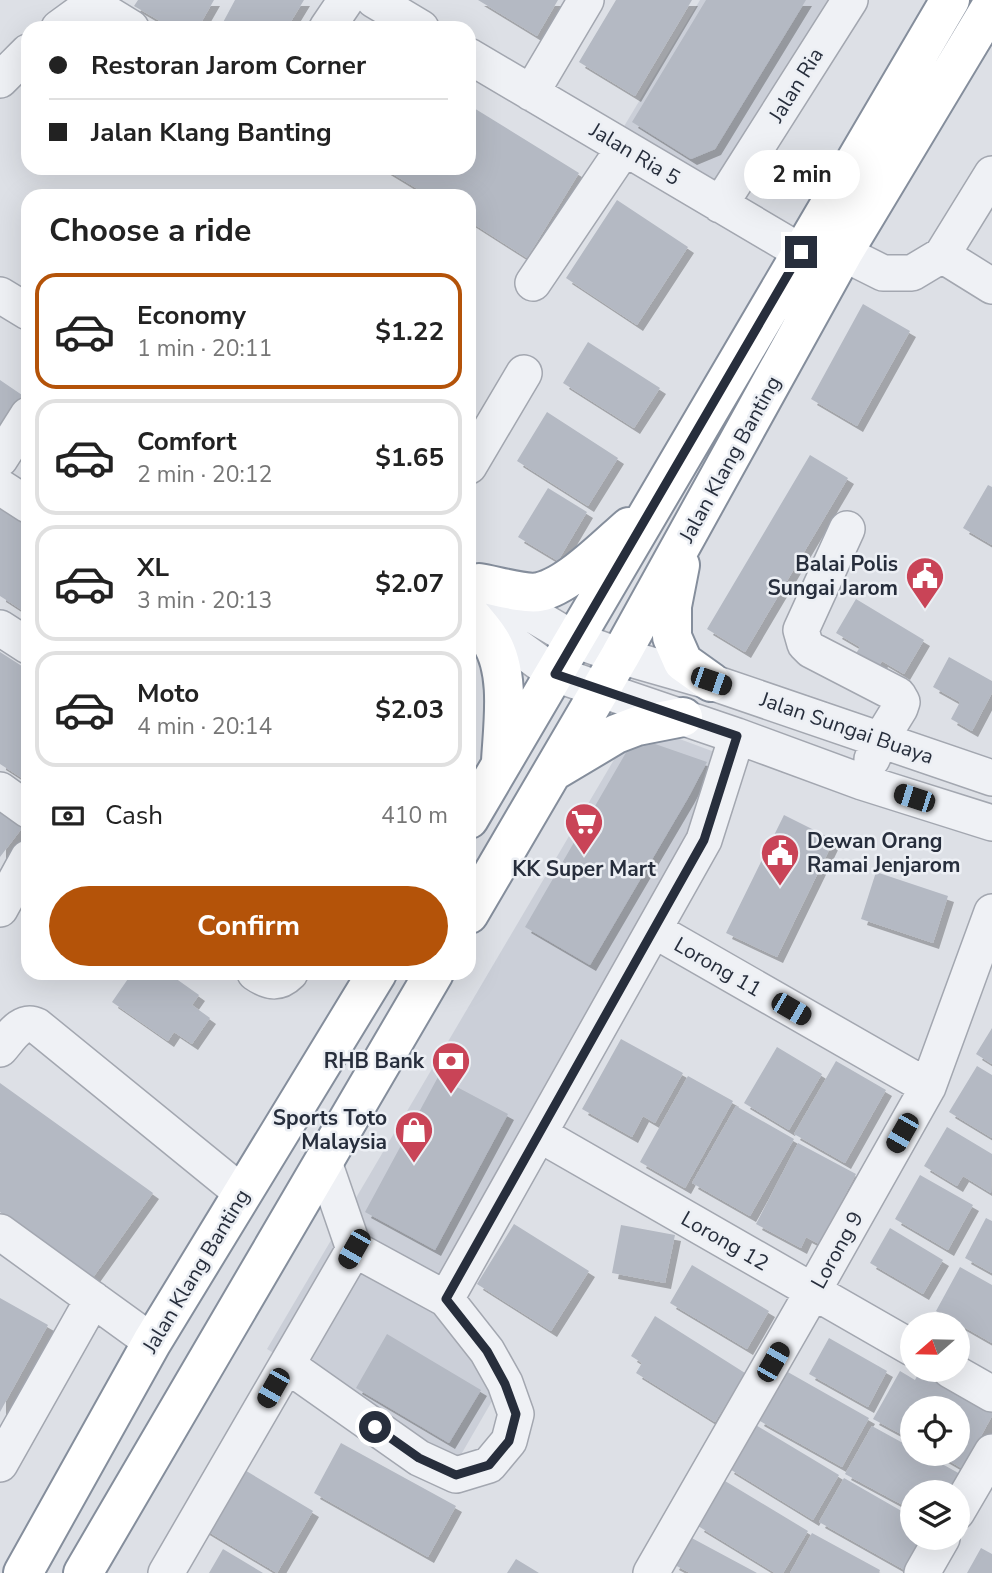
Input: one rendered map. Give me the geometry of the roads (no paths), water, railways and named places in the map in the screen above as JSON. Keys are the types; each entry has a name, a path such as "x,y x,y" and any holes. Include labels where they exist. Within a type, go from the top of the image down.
{"highway":[{"name":"Jalan Klang Banting","path":"476,807 950,0"},
{"name":"Jalan Klang Banting","path":"476,902 620,656 843,253 992,5"},
{"path":"476,596 538,592 565,580 591,561 653,505"},
{"path":"685,538 672,606 672,637 683,662 711,681"},
{"path":"476,607 492,642 504,687 501,766"},
{"path":"552,772 616,734 637,726 683,717"},
{"name":"Jalan Klang Banting","path":"23,1573 152,1342 373,980"},
{"path":"83,1573 430,980"}],"street":[{"path":"332,21 346,0"},
{"path":"374,0 409,21"},
{"path":"531,93 586,0"},
{"name":"Jalan Ria","path":"720,205 850,0"},
{"path":"68,21 94,2 121,21"},
{"path":"0,80 21,59"},
{"name":"Jalan Ria 5","path":"476,60 801,252"},
{"path":"533,283 624,148"},
{"path":"843,253 883,273 912,273 942,255 992,174"},
{"path":"942,255 992,286"},
{"path":"0,295 21,308"},
{"path":"476,454 524,373"},
{"path":"0,459 21,426"},
{"path":"0,488 21,501"},
{"path":"847,529 801,630 805,644 811,650 898,695 902,702 881,739 862,782"},
{"name":"Jalan Sungai Buaya","path":"476,598 620,656 711,681 992,778"},
{"name":"Jalan Sungai Buaya","path":"476,601 555,674 862,782 992,823"},
{"path":"0,628 21,642"},
{"path":"446,1299 704,840 737,736"},
{"path":"0,790 21,805"},
{"path":"0,909 21,871"},
{"name":"Lorong 9","path":"650,1573 928,1087 982,972 992,912"},
{"name":"Lorong 11","path":"654,930 928,1087"},
{"path":"0,1049 22,1025 32,1023 242,1193"},
{"name":"Lorong 12","path":"539,1134 900,1341"},
{"path":"287,1365 419,1458 456,1475 489,1465 509,1441 516,1414 505,1384 487,1351 446,1299 354,1249 324,1162"},
{"path":"0,1232 152,1342"},
{"path":"166,1573 354,1249"},
{"path":"0,1464 93,1299"},
{"path":"970,1381 992,1394"},
{"path":"970,1490 992,1452"},
{"path":"922,1573 935,1550"}],"place":[{"name":"Balai Polis Sungai Jarom","path":"925,610"},
{"name":"KK Super Mart","path":"584,856"},
{"name":"Dewan Orang Ramai Jenjarom","path":"780,887"},
{"name":"RHB Bank","path":"451,1095"},
{"name":"Sports Toto Malaysia","path":"414,1164"}]}
